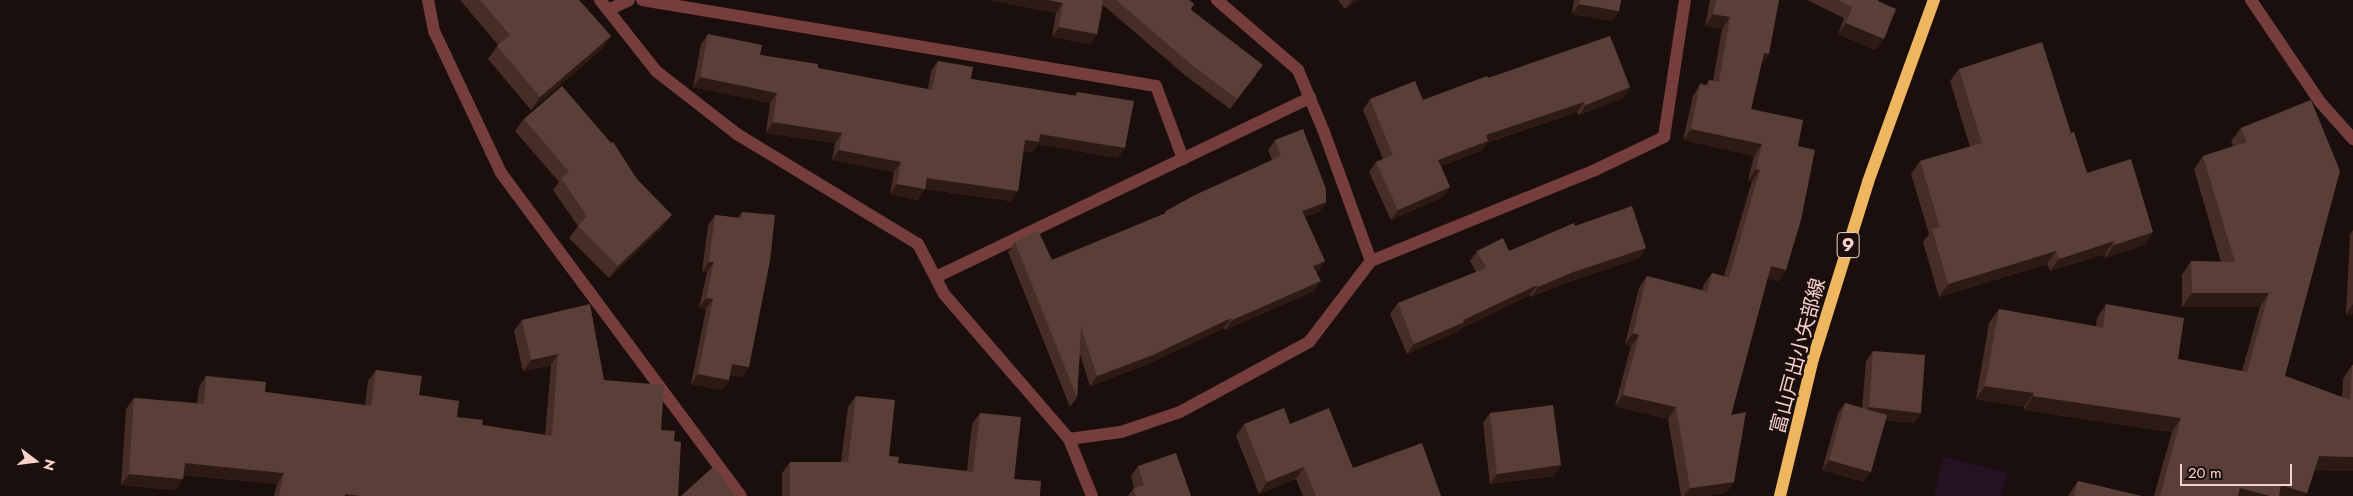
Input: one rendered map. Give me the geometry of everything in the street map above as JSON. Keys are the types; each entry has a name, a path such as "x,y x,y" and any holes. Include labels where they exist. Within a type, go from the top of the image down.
{"main road":[{"name":"富山戸出小矢部線","path":"1780,496 1819,340 1868,182 1934,0"}],"street":[{"path":"428,0 434,30 501,173 741,496"},
{"path":"629,0 604,5 656,71 737,134 918,244 944,294 1069,439 1092,496"},
{"path":"642,0 1156,86 1183,159"},
{"path":"1217,0 1298,70 1371,261"},
{"path":"1069,439 1122,432 1180,412 1309,342 1371,261 1593,171 1664,137 1685,0"},
{"path":"2251,0 2320,102 2353,139"},
{"path":"936,278 1310,98"}],"shaded area":[{"path":"1943,457 2007,472 2001,496 1934,496"}],"building":[{"path":"480,0 579,0 611,36 540,97 497,46 510,35"},
{"path":"1048,0 1103,0 1097,34 1059,27 1063,3"},
{"path":"1116,0 1189,0 1194,4 1190,9 1263,65 1237,99 1193,66"},
{"path":"1580,0 1621,0 1619,11 1579,4"},
{"path":"1716,0 1779,0 1769,54 1764,53 1751,109 1803,120 1798,146 1815,150 1801,220 1786,270 1771,266 1731,415 1746,412 1734,482 1690,488 1676,407 1623,395 1639,335 1633,333 1647,276 1707,292 1712,273 1729,278 1760,170 1756,169 1762,144 1691,129 1700,84 1708,86 1709,80 1719,82 1730,17 1713,14"},
{"path":"1838,0 1878,0 1896,9 1884,39 1846,23 1852,7"},
{"path":"708,34 762,45 760,55 818,64 818,68 932,90 938,61 973,67 971,79 1077,96 1077,92 1134,101 1125,148 1040,134 1039,142 1025,140 1018,191 927,178 925,189 897,184 901,162 839,150 842,133 773,122 777,93 700,77"},
{"path":"1610,36 1630,87 1586,105 1584,102 1486,135 1488,141 1438,160 1450,187 1398,210 1376,162 1393,155 1370,99 1415,81 1423,100 1487,76 1488,78"},
{"path":"2042,42 2071,133 2074,132 2087,173 2131,159 2153,232 2114,245 2114,241 2059,259 2056,251 1948,284 1932,229 1940,227 1920,161 1982,143 1959,69"},
{"path":"562,86 611,143 613,142 637,179 672,215 618,266 578,226 587,216 561,178 569,172 524,119"},
{"path":"2311,100 2340,171 2285,376 2350,400 2353,365 2353,457 2319,456 2307,493 2281,485 2279,496 2270,496 2240,488 2238,496 2160,496 2181,418 2033,396 2034,393 1985,386 1999,309 2103,328 2106,304 2184,318 2178,359 2247,372 2269,293 2192,293 2191,261 2235,262 2203,156 2247,142 2241,128"},
{"path":"1303,129 1326,189 1326,202 1302,211 1325,261 1313,266 1321,281 1232,320 1231,318 1153,355 1097,376 1081,327 1077,397 1015,242 1038,230 1052,260 1166,213 1166,211 1195,195 1281,156 1275,140"},
{"path":"1632,206 1646,248 1573,272 1538,287 1537,285 1463,320 1464,322 1414,344 1398,303 1486,268 1477,251 1503,238 1509,251 1574,223 1575,226"},
{"path":"742,212 775,215 770,261 749,367 732,364 729,380 698,374 713,299 706,298 714,262 709,262 715,215 741,218"},
{"path":"590,304 604,380 664,385 661,430 675,431 674,441 681,442 678,496 361,496 345,494 345,496 279,496 284,473 185,463 183,479 129,474 134,398 204,404 206,376 266,382 265,392 371,406 376,370 422,376 419,395 459,401 457,417 483,420 482,425 552,436 558,354 531,360 522,320"},
{"path":"1873,351 1925,355 1921,413 1869,407"},
{"path":"856,396 895,400 889,456 899,457 898,463 973,472 980,413 1021,417 1014,479 1041,481 1040,496 790,496 790,462 848,462"},
{"path":"1845,403 1887,415 1871,472 1829,460"},
{"path":"1553,405 1561,465 1497,474 1490,413"},
{"path":"1284,408 1290,424 1329,408 1353,468 1422,443 1441,496 1316,496 1304,467 1267,482 1244,424"},
{"path":"1176,453 1191,496 1136,496 1133,489 1144,485 1138,466"},
{"path":"714,466 735,496 681,496"},
{"path":"2078,481 2141,496 2074,496"}]}
